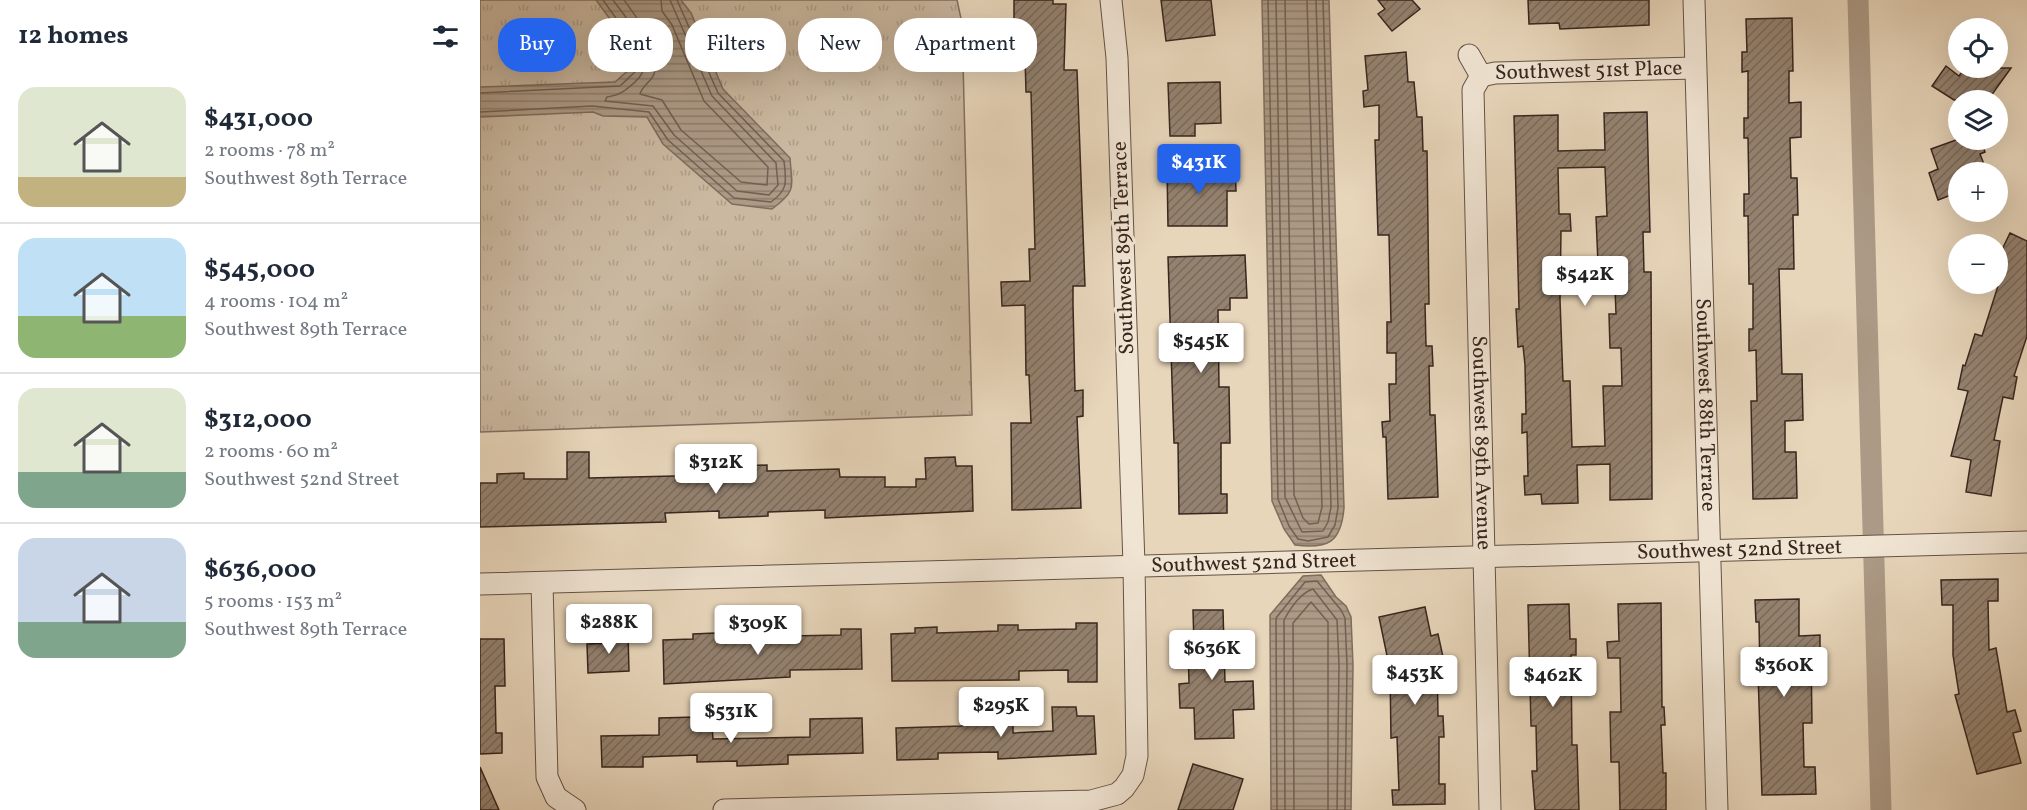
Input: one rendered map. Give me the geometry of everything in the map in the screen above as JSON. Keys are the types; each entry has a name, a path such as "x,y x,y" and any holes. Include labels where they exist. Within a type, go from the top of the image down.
{"street":[{"name":"Southwest 89th Terrace","path":"724,810 1091,801 1116,794 1129,782 1136,766 1137,756 1134,565 1117,58 1111,0"},
{"name":"Southwest 88th Terrace","path":"1694,0 1717,810"},
{"path":"1469,55 1481,76"},
{"name":"Southwest 51st Place","path":"1481,76 1495,73 1695,68"},
{"name":"Southwest 89th Avenue","path":"1481,76 1473,90 1490,810"},
{"name":"Southwest 52nd Street","path":"480,584 2027,542"},
{"path":"542,583 547,777 551,792 568,806"}],"green space":[{"path":"480,0 957,0 961,18 894,18 894,72 963,72 972,415 480,432"}],"water":[{"path":"596,0 681,0 693,18 685,18 685,72 716,72 723,89 790,158 792,182 786,198 772,209 732,204 663,144 647,117 603,116 593,112 480,117 480,87 615,82 626,72 673,72 673,18 609,18"},
{"path":"1262,0 1329,0 1344,508 1340,529 1336,536 1331,541 1316,546 1295,545 1284,529 1272,501"},
{"path":"1321,575 1336,597 1346,606 1351,617 1353,665 1351,810 1271,810 1270,615 1303,576"}],"building":[{"path":"1014,0 1053,0 1053,4 1066,4 1064,70 1077,70 1085,286 1073,286 1073,304 1075,391 1083,390 1083,416 1077,417 1081,508 1012,510 1011,423 1031,423 1029,375 1026,375 1025,305 1002,306 1001,282 1030,281 1029,249 1035,249 1031,92 1026,92 1025,72 1037,72 1037,18 1014,18"},
{"path":"1161,0 1211,0 1215,35 1166,41"},
{"path":"1378,0 1412,0 1420,9 1392,31 1378,14 1385,9"},
{"path":"1528,0 1649,0 1649,25 1560,29 1559,23 1529,24"},
{"path":"1792,18 1793,71 1789,71 1789,103 1801,102 1801,137 1790,138 1791,178 1797,178 1798,215 1793,215 1794,269 1779,269 1782,374 1802,374 1803,420 1785,421 1785,452 1796,452 1797,498 1753,499 1751,401 1757,401 1756,350 1749,351 1749,329 1753,329 1753,284 1749,284 1748,216 1744,216 1744,194 1749,194 1748,138 1744,138 1744,118 1748,118 1748,71 1742,72 1742,52 1747,52 1746,19"},
{"path":"1406,52 1408,82 1414,82 1417,117 1422,117 1423,151 1427,151 1429,304 1425,304 1426,346 1432,346 1433,366 1429,366 1430,415 1435,415 1438,497 1388,499 1386,437 1383,437 1382,422 1390,421 1389,384 1396,384 1396,353 1387,353 1387,322 1391,322 1389,235 1378,235 1375,140 1379,140 1379,105 1364,107 1363,91 1368,90 1365,56"},
{"path":"1946,66 1948,78 2004,78 1995,90 1948,90 1948,96 1932,86"},
{"path":"1220,82 1221,123 1195,124 1195,136 1170,136 1168,83"},
{"path":"1647,112 1650,232 1643,232 1644,272 1651,272 1652,499 1610,500 1610,464 1577,465 1578,503 1542,504 1541,494 1525,495 1524,476 1528,476 1527,432 1522,433 1522,414 1526,414 1525,365 1523,346 1518,347 1516,309 1519,309 1514,116 1558,115 1558,151 1605,150 1604,113","holes":["1605,167 1607,216 1596,217 1598,263 1614,262 1616,314 1609,314 1610,348 1621,348 1622,386 1603,386 1605,446 1572,447 1570,381 1563,381 1560,300 1561,231 1571,231 1570,214 1559,214 1558,168"]},
{"path":"1948,143 1948,150 1984,150 1985,152 1980,154 1983,162 1948,162 1948,196 1938,200 1929,173 1938,169 1931,149"},
{"path":"1167,167 1235,167 1236,191 1227,191 1227,226 1168,226"},
{"path":"2010,233 2027,241 2027,336 2014,376 2017,377 2013,399 2003,397 1994,440 2000,441 1991,496 1966,492 1971,460 1951,456 1968,391 1958,389 1963,365 1965,366 1975,334 1982,336 1995,294 2008,294 2008,237"},
{"path":"1245,255 1247,298 1230,298 1230,310 1218,310 1219,387 1229,387 1230,443 1221,443 1221,494 1227,494 1227,513 1179,514 1178,443 1174,443 1168,257"},
{"path":"567,452 589,452 589,478 718,475 718,467 767,465 767,471 839,469 840,477 885,477 885,487 916,487 916,479 926,479 925,458 955,457 956,466 972,466 973,511 825,518 825,510 768,512 768,516 719,518 719,511 665,513 666,522 480,527 480,483 497,483 497,474 524,473 524,479 567,479"},
{"path":"1998,579 1998,601 1988,601 1989,650 1996,648 2007,712 2015,710 2021,731 2013,733 2021,763 1977,774 1955,695 1959,694 1953,655 1953,605 1942,605 1941,580"},
{"path":"1799,599 1799,636 1820,635 1820,651 1811,651 1812,723 1803,723 1804,767 1815,767 1816,794 1762,795 1758,673 1760,673 1759,622 1756,622 1755,600"},
{"path":"1661,603 1662,707 1664,707 1665,725 1661,725 1663,773 1666,773 1666,810 1620,810 1619,762 1611,762 1610,712 1621,712 1620,658 1608,658 1607,642 1619,641 1618,604"},
{"path":"1569,604 1570,639 1576,639 1576,655 1571,655 1572,745 1577,745 1579,810 1535,810 1532,771 1537,771 1536,726 1531,726 1528,605"},
{"path":"1425,607 1431,636 1438,634 1443,657 1437,658 1438,716 1443,716 1444,737 1439,737 1439,784 1445,784 1445,804 1393,805 1392,790 1399,790 1397,737 1391,738 1390,670 1379,617"},
{"path":"1193,610 1223,610 1225,682 1253,681 1254,709 1233,710 1234,738 1195,739 1194,708 1180,708 1179,684 1189,683 1188,646 1194,646"},
{"path":"1076,623 1097,623 1097,682 1068,682 1068,670 1019,671 1019,680 892,681 891,634 915,633 915,628 937,627 937,633 998,631 998,625 1018,625 1018,630 1076,629"},
{"path":"841,629 861,629 862,669 790,670 790,677 664,684 663,640 693,639 693,634 715,633 716,638 769,637 769,632 789,631 789,636 841,635"},
{"path":"611,634 628,634 629,671 588,673 587,644 611,643"},
{"path":"480,639 504,639 505,686 495,686 496,733 502,733 502,753 480,754"},
{"path":"1052,707 1076,707 1077,716 1094,716 1096,754 998,759 998,752 938,753 938,759 897,760 896,728 962,726 962,723 973,723 973,713 999,713 999,723 1013,723 1013,733 1053,731"},
{"path":"696,717 696,726 712,726 713,739 810,737 810,719 862,718 863,753 788,755 788,764 737,766 737,761 697,762 697,755 643,757 643,767 602,767 601,736 659,735 659,718"},
{"path":"1193,764 1243,779 1233,810 1178,810"},
{"path":"480,767 499,810 480,810"}],"waterway":[{"path":"1858,0 1881,810"}]}
